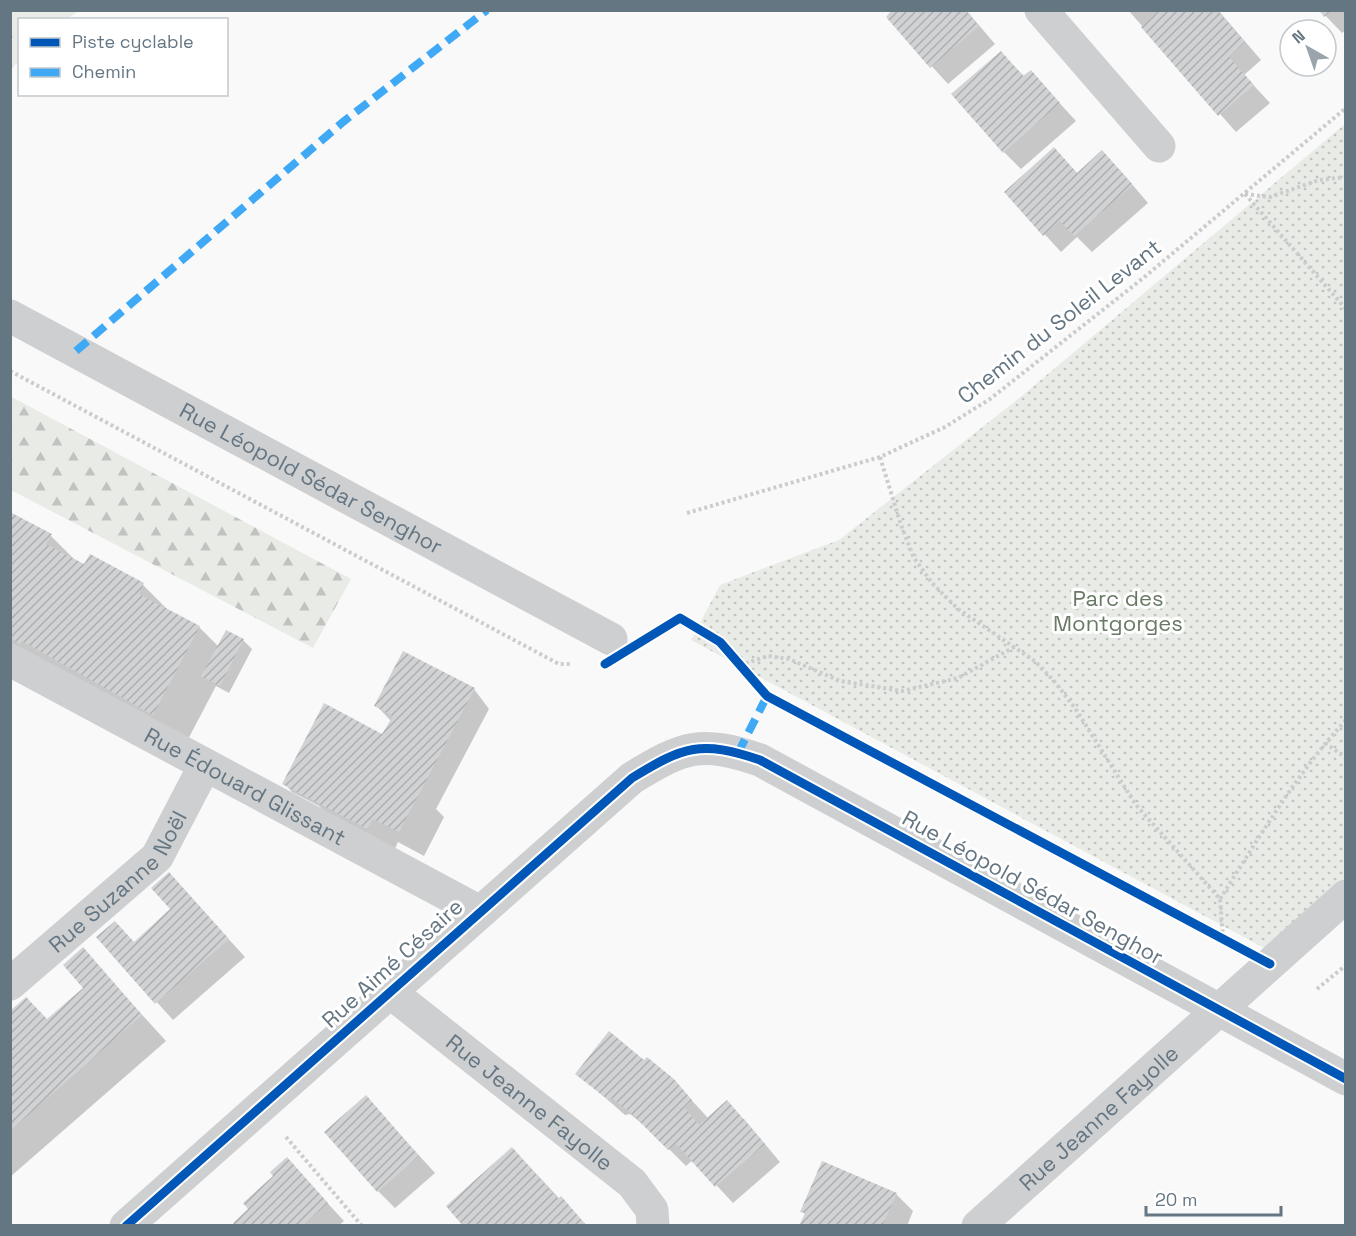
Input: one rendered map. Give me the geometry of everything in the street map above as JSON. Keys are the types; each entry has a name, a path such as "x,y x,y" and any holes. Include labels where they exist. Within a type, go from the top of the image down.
{"street":[{"path":"1041,10 1159,146"},
{"name":"Rue Léopold Sédar Senghor","path":"10,316 611,639"},
{"name":"Rue Édouard Glissant","path":"10,660 480,912"},
{"name":"Rue Léopold Sédar Senghor","path":"696,748 729,749 760,760 1346,1079"},
{"name":"Rue Aimé Césaire","path":"126,1226 632,778 664,758 696,748"},
{"name":"Rue Suzanne Noël","path":"10,984 157,857 206,765"},
{"name":"Rue Jeanne Fayolle","path":"978,1226 1346,896"},
{"name":"Rue Jeanne Fayolle","path":"390,992 632,1183 652,1210 653,1226"}],"path":[{"path":"1245,194 1270,197 1319,180 1346,177"},
{"path":"1245,194 1346,309"},
{"path":"10,371 559,664 582,664"},
{"path":"880,457 914,558 932,583 958,609 1016,646 1054,681 1075,708 1136,805 1220,899"},
{"path":"740,665 768,656 789,659 840,681 902,691 958,678 1016,646"},
{"path":"1223,938 1220,899 1284,800 1325,743 1346,720"},
{"path":"1325,743 1346,758"},
{"path":"1213,933 1270,964"},
{"path":"1317,989 1346,965"},
{"path":"260,1106 362,1226"}],"green space":[{"path":"11,10 78,10 68,18 18,18 18,62 11,69"},
{"name":"Parc des Montgorges","path":"1345,124 1345,878 1266,949 691,640 720,585 839,540 1023,395"},
{"path":"10,396 351,579 313,648 11,490"}],"building":[{"path":"892,10 965,10 979,26 930,68 886,17"},
{"path":"1160,10 1217,10 1245,42 1229,57 1254,85 1218,116 1141,27"},
{"path":"1319,10 1332,10 1324,17"},
{"path":"1001,51 1023,76 1031,70 1060,103 1003,153 951,94"},
{"path":"1054,147 1077,173 1102,150 1133,185 1074,236 1060,221 1043,236 1004,192"},
{"path":"10,512 52,534 46,544 84,564 90,554 144,583 139,594 200,626 153,715 22,641 20,644 10,639"},
{"path":"226,630 244,639 220,686 201,676"},
{"path":"403,651 475,688 399,832 373,819 367,829 282,784 324,703 382,734 393,716 374,706"},
{"path":"169,872 229,939 155,1004 96,937 115,921 134,942 170,909 151,888"},
{"path":"83,947 142,1015 10,1131 10,1011 26,997 47,1019 83,988 63,965"},
{"path":"609,1031 644,1060 647,1057 674,1079 692,1100 684,1107 699,1125 727,1100 765,1144 715,1187 676,1144 668,1150 633,1115 612,1098 607,1099 575,1074"},
{"path":"366,1095 419,1156 377,1192 324,1132"},
{"path":"512,1147 558,1199 561,1196 587,1226 463,1226 446,1206"},
{"path":"287,1157 328,1203 302,1226 235,1226 233,1223 248,1209 243,1203 273,1176 270,1172"},
{"path":"822,1161 897,1193 882,1226 799,1226 805,1213 800,1212"}],"marked path":[{"path":"76,351 343,122 487,10"},
{"path":"738,753 767,696"}],"cycle path":[{"path":"605,664 680,618 720,642 767,696 1270,964"},
{"path":"126,1226 632,778 680,753 707,748 760,760 1346,1079"}]}
